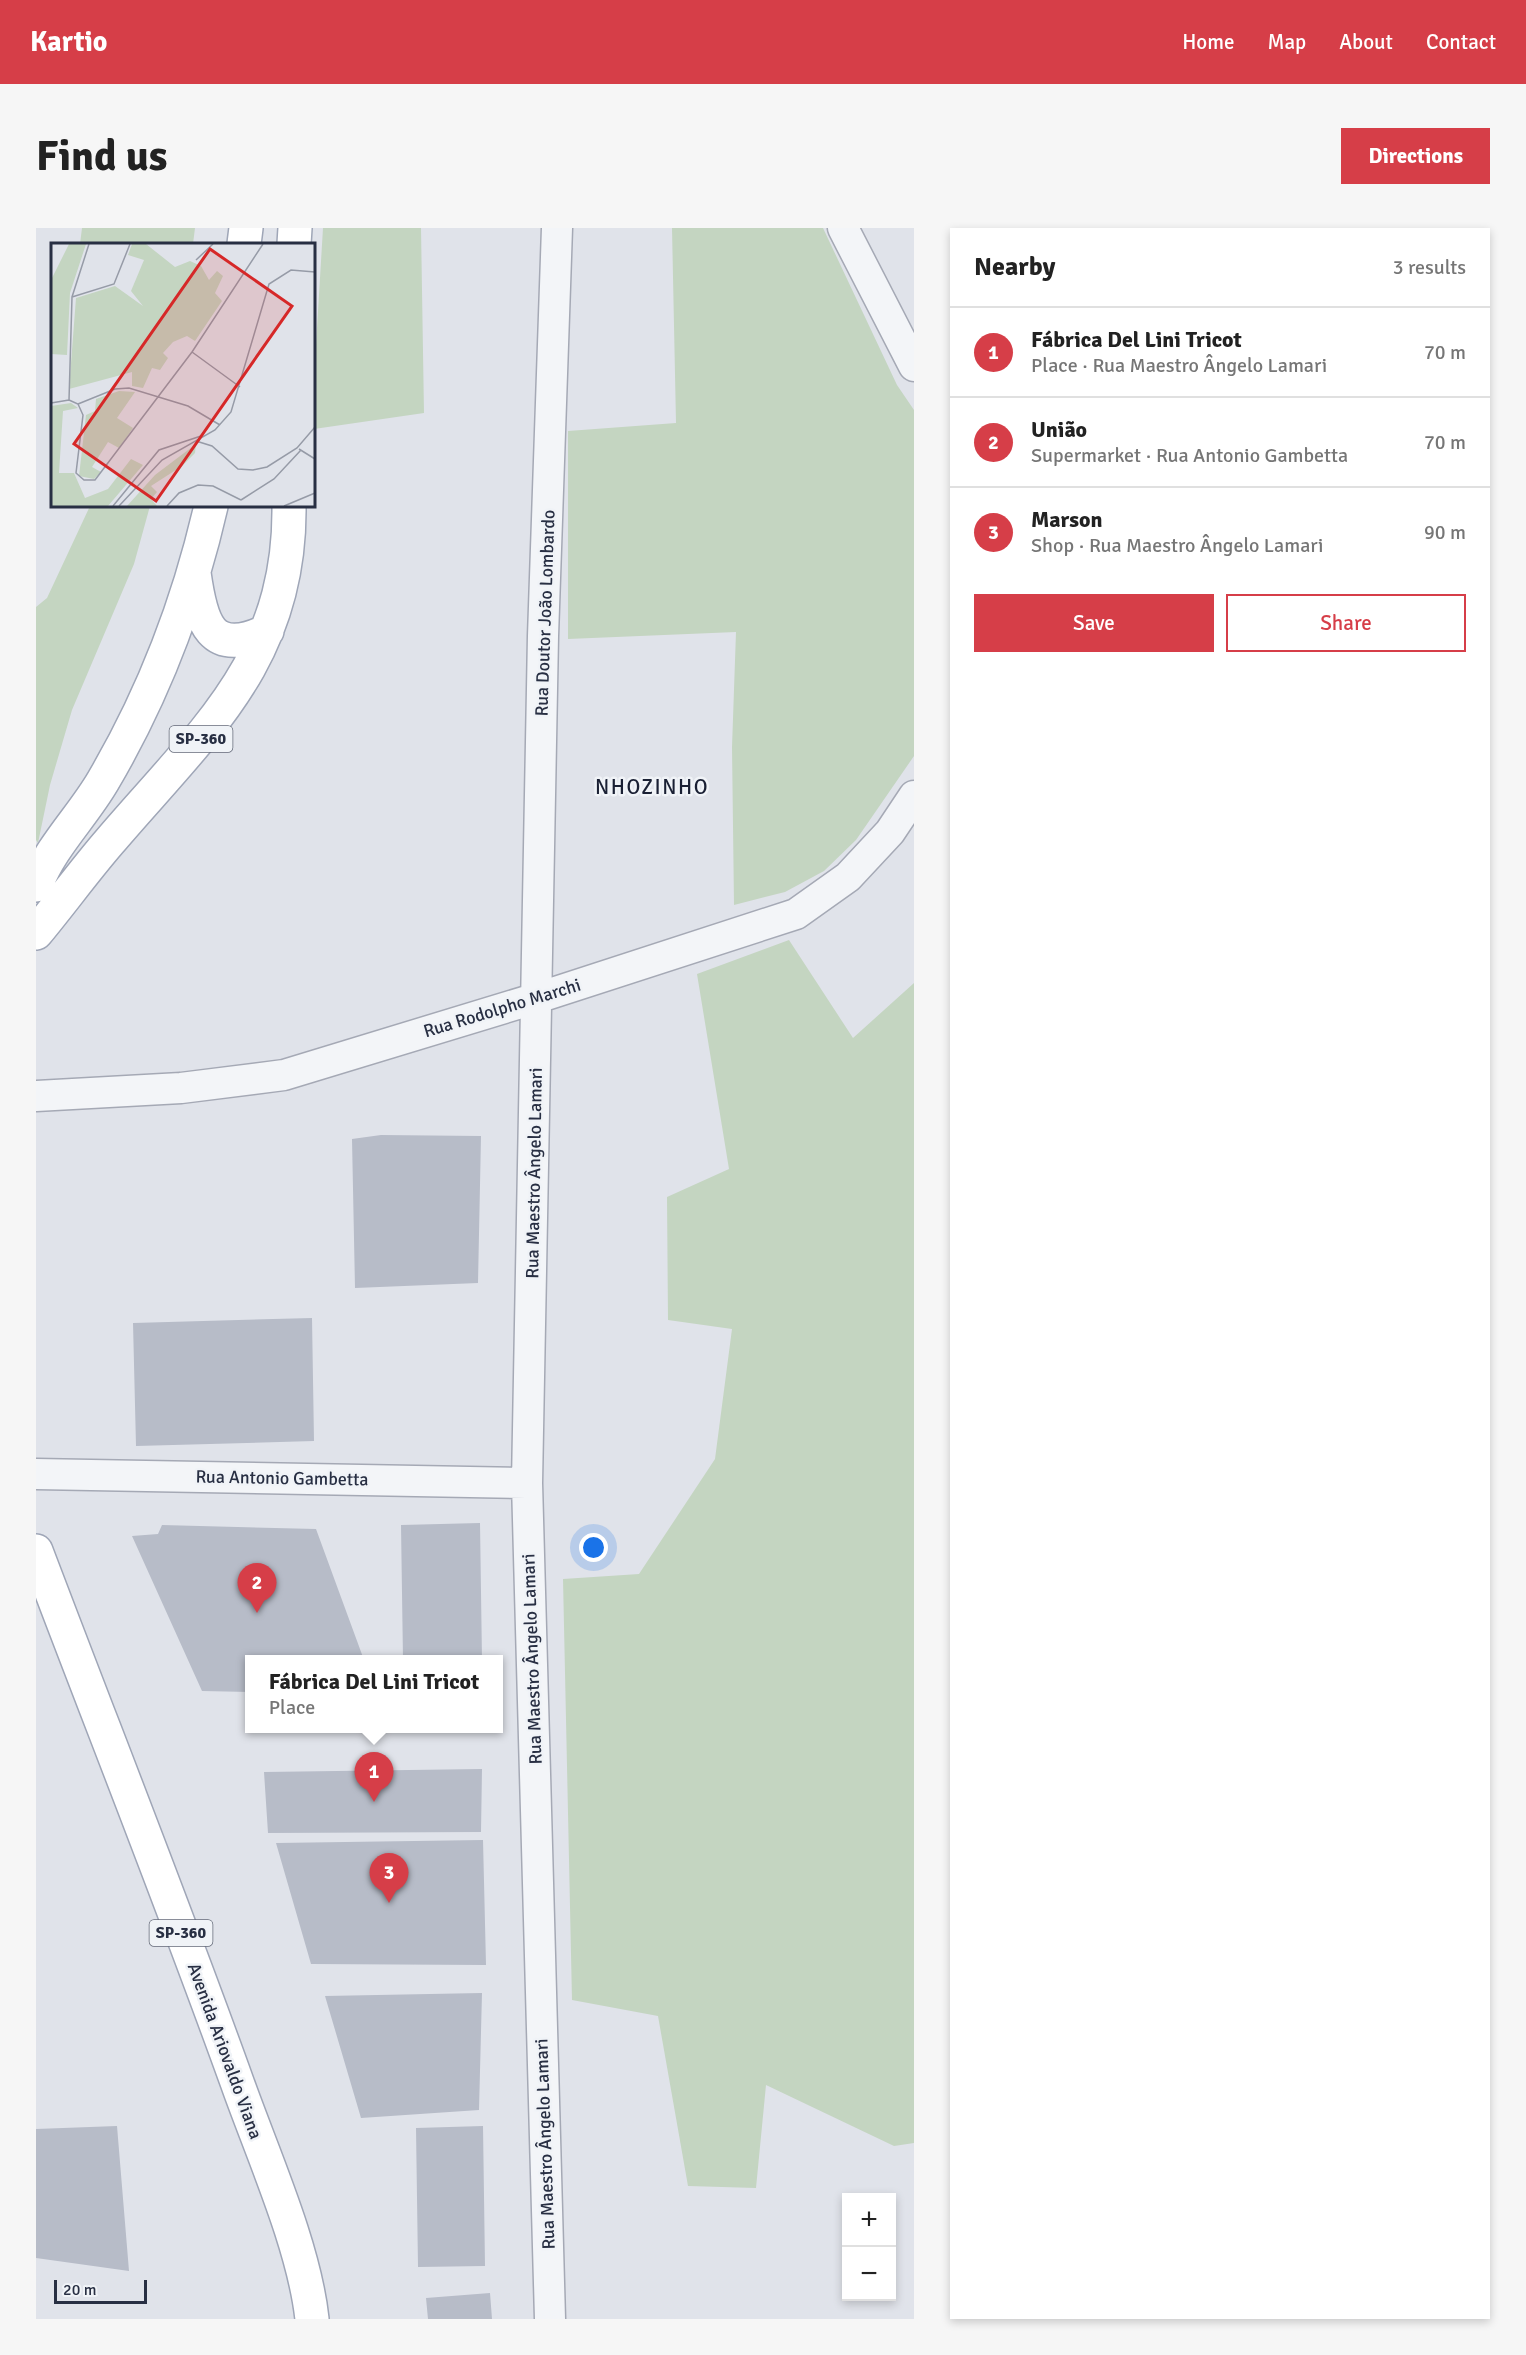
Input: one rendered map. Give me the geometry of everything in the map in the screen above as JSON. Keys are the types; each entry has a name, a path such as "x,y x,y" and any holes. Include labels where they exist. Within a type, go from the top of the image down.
{"main road":[{"path":"244,243 246,228"},
{"path":"294,243 295,228"},
{"path":"39,872 102,784 140,713 194,573 211,507"},
{"name":"SP-360","path":"36,933 110,840 202,738 237,690 275,614 289,534 289,507"},
{"path":"194,573 205,624 213,634 228,642 248,640 267,631"},
{"name":"Avenida Ariovaldo Viana","path":"36,1551 204,1991 288,2223 310,2299 312,2319"}],"street":[{"name":"Rua Doutor João Lombardo","path":"537,998 543,636 557,228"},
{"path":"843,228 914,366"},
{"name":"Rua Rodolpho Marchi","path":"36,1096 181,1088 284,1075 537,998 795,914 848,877 890,832 914,796"},
{"name":"Rua Maestro Ângelo Lamari","path":"537,998 527,1483 550,2319"},
{"name":"Rua Antonio Gambetta","path":"36,1474 527,1483"}],"green space":[{"path":"82,228 195,228 193,243 80,243"},
{"path":"323,228 421,228 424,413 315,429 315,361"},
{"path":"672,228 823,228 897,385 914,410 914,756 856,840 824,871 785,892 734,905 732,747 736,632 568,639 568,431 676,423"},
{"path":"90,507 150,507 134,564 72,710 50,785 38,843 36,840 36,607 47,598"},
{"path":"789,940 853,1038 914,983 914,2143 894,2146 766,2085 756,2188 688,2186 658,2016 572,2000 563,1579 639,1574 715,1459 732,1329 668,1320 667,1197 729,1169 697,974"}],"building":[{"path":"381,1135 481,1136 478,1283 355,1288 352,1139"},
{"path":"312,1318 314,1441 136,1446 133,1323"},
{"path":"480,1523 482,1655 403,1655 401,1525"},
{"path":"162,1525 316,1529 362,1655 245,1655 245,1692 202,1691 132,1536 158,1534"},
{"path":"482,1769 481,1832 268,1833 264,1772"},
{"path":"483,1840 486,1965 311,1964 276,1843"},
{"path":"482,1993 479,2110 361,2118 325,1996"},
{"path":"117,2126 129,2271 36,2258 36,2129"},
{"path":"483,2126 485,2266 418,2267 416,2128"},
{"path":"490,2293 492,2319 428,2319 426,2298"}],"place":[{"name":"União","path":"257,1613"},
{"name":"Fábrica Del Lini Tricot","path":"374,1802"},
{"name":"Marson","path":"389,1903"}],"district":[{"name":"NHOZINHO","path":"652,787"}]}
